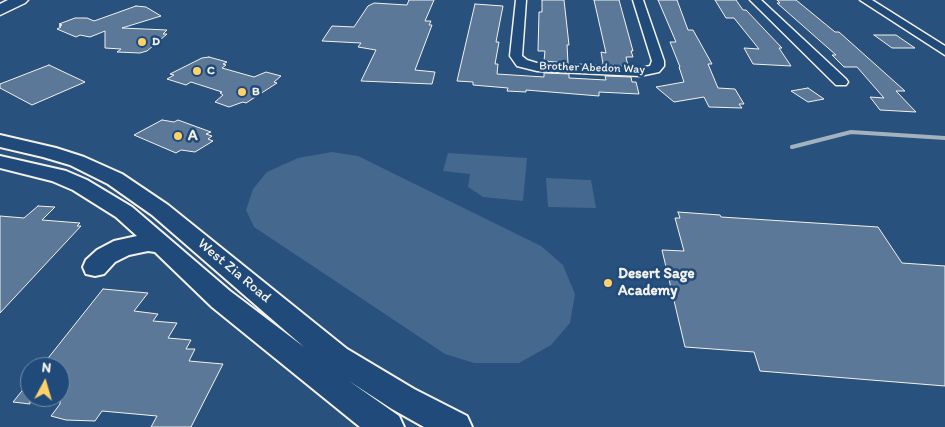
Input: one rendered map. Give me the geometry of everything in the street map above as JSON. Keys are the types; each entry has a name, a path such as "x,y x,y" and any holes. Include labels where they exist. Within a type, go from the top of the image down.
{"highway":[{"path":"0,10 20,0"}],"street":[{"name":"Brother Abedon Way","path":"522,0 517,60 537,67 640,72 654,69 658,61 638,0"},
{"path":"755,0 841,82"},
{"path":"864,0 945,51"},
{"name":"West Zia Road","path":"9,154 80,185 124,212 162,244 221,299 356,406 388,427"},
{"name":"West Zia Road","path":"9,154 76,161 115,179 160,210 338,358 403,399 456,427"},
{"path":"95,266 106,256 123,247 148,242 162,244"}],"shaded area":[{"path":"332,152 358,156 541,246 563,265 575,294 570,323 551,345 519,363 474,363 445,354 254,227 246,210 253,189 267,172 298,158"},
{"path":"448,153 527,158 523,201 483,197 468,187 470,174 443,171"},
{"path":"546,178 591,180 596,208 548,207"}],"building":[{"path":"409,0 434,0 425,21 431,21 429,25 432,25 415,70 435,72 432,84 361,81 376,50 358,47 361,43 322,41 332,26 354,27 368,6 374,3 407,5"},
{"path":"542,0 564,0 569,45 567,45 568,63 544,61 545,51 538,51 539,12 542,12"},
{"path":"594,0 619,0 633,51 631,51 633,57 626,57 628,66 603,64 601,52 606,53"},
{"path":"658,0 677,0 688,30 693,30 712,64 708,64 718,88 735,89 744,104 739,104 742,108 709,107 704,97 674,102 656,87 684,82 670,42 676,42"},
{"path":"715,0 736,0 743,10 746,10 782,48 779,48 791,66 753,64 744,48 759,49 734,18 726,18"},
{"path":"777,0 796,0 835,32 839,32 905,91 896,91 916,112 880,110 870,97 884,98 857,67 844,67 832,55 836,55 777,3 780,3"},
{"path":"475,4 503,6 496,42 499,42 495,64 498,64 497,74 544,77 544,73 569,74 569,78 606,80 605,76 631,77 632,82 636,82 639,94 599,92 599,96 526,90 526,92 507,91 508,88 473,85 473,82 457,81"},
{"path":"136,6 146,7 161,16 122,28 167,30 163,34 167,34 147,51 140,53 117,52 121,49 105,48 105,31 90,37 80,35 76,37 57,29 62,25 59,24 75,18 87,18 94,21"},
{"path":"874,35 896,35 915,48 892,48"},
{"path":"209,57 227,62 223,64 226,65 222,68 254,77 266,72 281,76 274,82 277,83 246,103 243,102 229,107 215,102 223,95 220,93 222,92 191,82 186,85 167,79 174,75 170,74 202,58"},
{"path":"49,65 85,82 32,105 0,88 0,84"},
{"path":"808,88 824,99 808,102 791,91"},
{"name":"A","path":"162,120 174,122 178,120 211,132 206,134 212,136 208,139 213,141 195,152 181,150 176,153 134,135"},
{"path":"38,206 55,207 42,220 80,223 77,226 81,226 0,313 0,216 24,218"},
{"path":"678,212 720,215 721,217 878,227 902,263 945,266 945,386 760,371 754,352 685,347 662,250 684,251 675,218 680,218"},
{"path":"103,289 148,293 134,311 158,314 153,321 177,323 168,338 191,340 186,349 195,349 189,361 223,364 191,427 151,427 157,416 102,411 95,421 66,420 51,416 58,407 70,407 70,357 49,357"},
{"path":"20,393 20,403 13,402"}],"waterway":[{"path":"792,147 851,132 945,138"}],"place":[{"name":"D","path":"142,42"},
{"name":"C","path":"197,71"},
{"name":"B","path":"242,92"},
{"name":"A","path":"178,136"},
{"name":"Desert Sage Academy","path":"608,283"}]}
